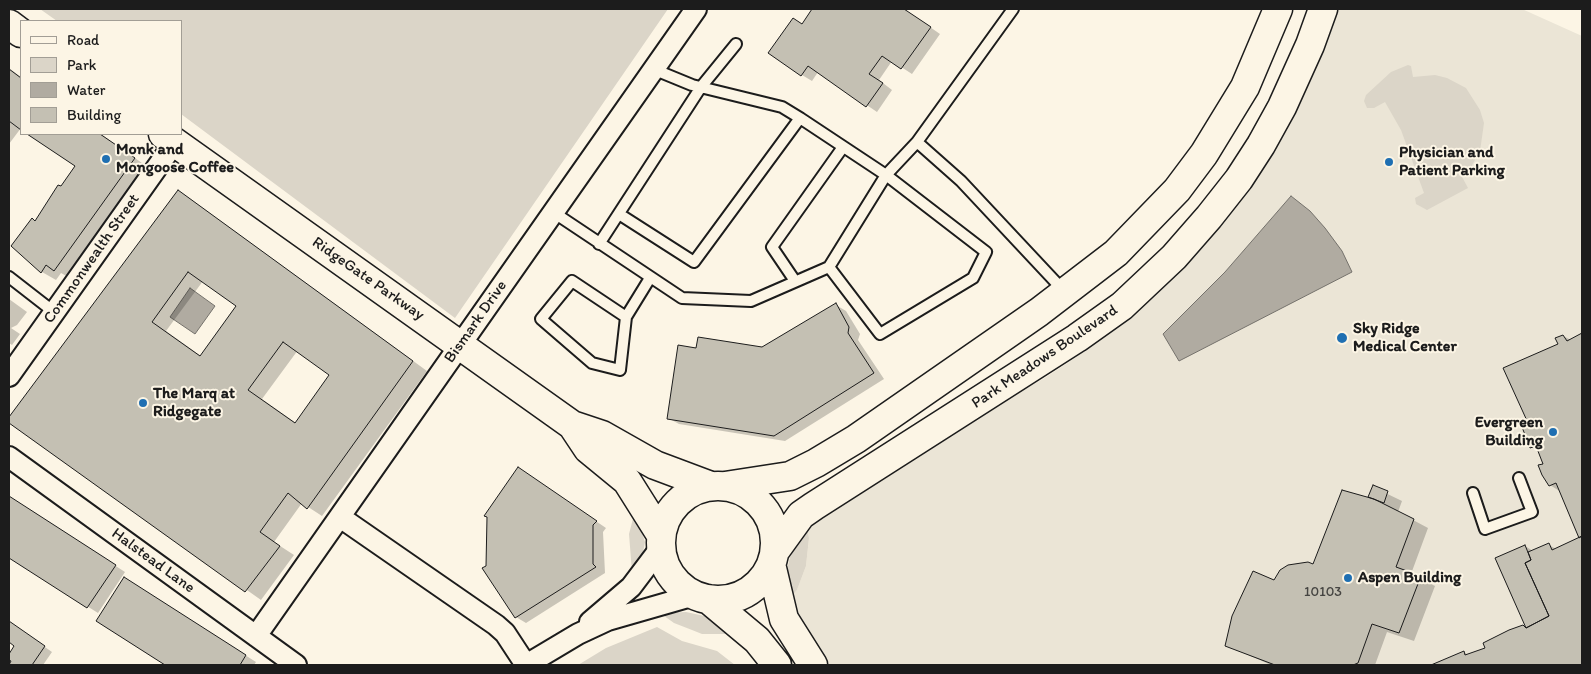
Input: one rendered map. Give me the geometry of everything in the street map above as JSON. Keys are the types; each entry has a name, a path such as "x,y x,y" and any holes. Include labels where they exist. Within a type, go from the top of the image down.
{"main road":[{"path":"662,540 668,516 676,504 698,490 790,476 816,464 856,439 1065,292 1116,253 1177,190 1204,154 1245,88 1278,9"},
{"name":"Park Meadows Boulevard","path":"773,558 801,515 1077,338 1122,306 1174,257 1221,202 1261,145 1296,76 1323,9"},
{"path":"9,24 20,32"},
{"name":"RidgeGate Parkway","path":"169,138 572,425 602,435 655,465 749,495 759,503 773,525 773,558 784,619 812,665"},
{"name":"RidgeGate Parkway","path":"572,425 588,449 627,481 662,540 662,555 670,573 683,588 701,597 757,640 777,665"},
{"path":"701,597 734,598 746,593 761,580 773,558"}],"street":[{"name":"Bismark Drive","path":"256,636 696,9"},
{"name":"Commonwealth Street","path":"9,376 54,312 169,138"},
{"name":"Halstead Lane","path":"9,457 296,665"},
{"path":"340,517 496,625 505,633 526,665 578,634 631,613 701,597"},
{"path":"578,634 632,587 662,540"}],"lane":[{"path":"553,212 682,298 751,301 830,266 886,175 917,142 1013,9"},
{"path":"599,244 701,88 736,44"},
{"path":"653,69 701,88 782,107 886,175 986,252 973,278 880,334 830,266"},
{"path":"618,214 694,262 800,118"},
{"path":"917,142 960,182 1065,292"},
{"path":"795,281 772,247 843,147"},
{"path":"9,277 54,312"},
{"path":"626,317 572,281 541,319 592,362 620,370 626,317 650,278"},
{"path":"1473,493 1485,529 1532,512 1519,478"}],"shaded area":[{"name":"Sky Ridge Medical Center","path":"1335,9 1522,9 1582,36 1582,665 826,665 798,629 789,599 797,590 806,566 809,538 807,526 919,448 1043,379 1075,358 1148,302 1221,226 1274,147 1313,73"}],"green space":[{"path":"40,9 668,9 455,318 182,115 182,20 56,20"},
{"path":"1408,65 1411,66 1413,77 1435,75 1447,78 1466,88 1480,110 1484,123 1480,151 1471,167 1461,175 1468,188 1427,210 1416,204 1415,198 1424,193 1401,130 1385,102 1374,108 1367,108 1364,101 1366,95 1391,72"},
{"path":"635,511 645,542 642,558 632,572 629,534"},
{"path":"807,526 809,538 806,566 797,590 789,599 786,574 790,557"},
{"path":"686,612 709,617 733,634 702,634 674,623 660,613"},
{"path":"657,627 682,641 717,651 735,665 578,665 606,648"}],"water":[{"path":"1291,196 1310,211 1325,228 1342,251 1352,272 1179,361 1163,334 1225,272"},
{"path":"190,288 215,306 195,334 170,317"}],"building":[{"path":"812,9 904,9 931,27 901,69 882,56 869,74 883,83 866,107 808,66 801,76 768,53 793,18 802,24"},
{"path":"9,69 20,77 20,129 9,121"},
{"path":"28,135 101,135 135,158 54,271 46,265 41,273 11,246 32,218 35,221 58,185 61,186 75,166"},
{"name":"The Marq at Ridgegate","path":"178,190 413,361 307,509 288,493 260,532 280,546 245,592 9,423 9,417","holes":["188,272 236,306 200,356 152,322","283,342 329,375 295,423 248,390"]},
{"path":"836,303 849,327 848,333 874,373 774,436 667,419 678,345 696,348 698,337 762,347"},
{"name":"Evergreen Building","path":"1582,333 1582,536 1579,538 1556,483 1549,486 1542,475 1538,465 1543,464 1536,446 1530,448 1522,427 1528,423 1503,368 1558,344 1555,338 1563,335 1567,341"},
{"path":"518,467 597,521 593,525 593,564 596,567 515,618 482,568 486,566 487,517 484,516"},
{"path":"1373,485 1388,491 1384,503 1368,497"},
{"name":"Aspen Building","path":"1342,490 1374,499 1414,519 1396,567 1421,576 1399,633 1372,624 1358,663 1353,665 1275,665 1225,646 1232,616 1253,571 1274,580 1280,570 1288,565 1308,562 1313,564"},
{"path":"9,496 116,565 87,608 9,558"},
{"path":"1582,536 1582,665 1431,665 1464,651 1465,655 1485,648 1483,643 1509,630 1523,625 1526,628 1549,616 1525,563 1531,560 1528,552 1549,543 1552,550"},
{"path":"1525,545 1531,560 1525,563 1549,616 1526,628 1495,558"},
{"path":"124,577 246,655 240,665 165,665 96,621"},
{"path":"9,621 45,646 32,665 9,665 11,661 9,660 9,654 14,646 9,642"}],"place":[{"name":"Monk and Mongoose Coffee","path":"106,159"},
{"name":"Physician and Patient Parking","path":"1389,162"},
{"name":"Sky Ridge Medical Center","path":"1342,338"},
{"name":"The Marq at Ridgegate","path":"143,403"},
{"name":"Evergreen Building","path":"1553,432"},
{"name":"Aspen Building","path":"1348,578"}]}
